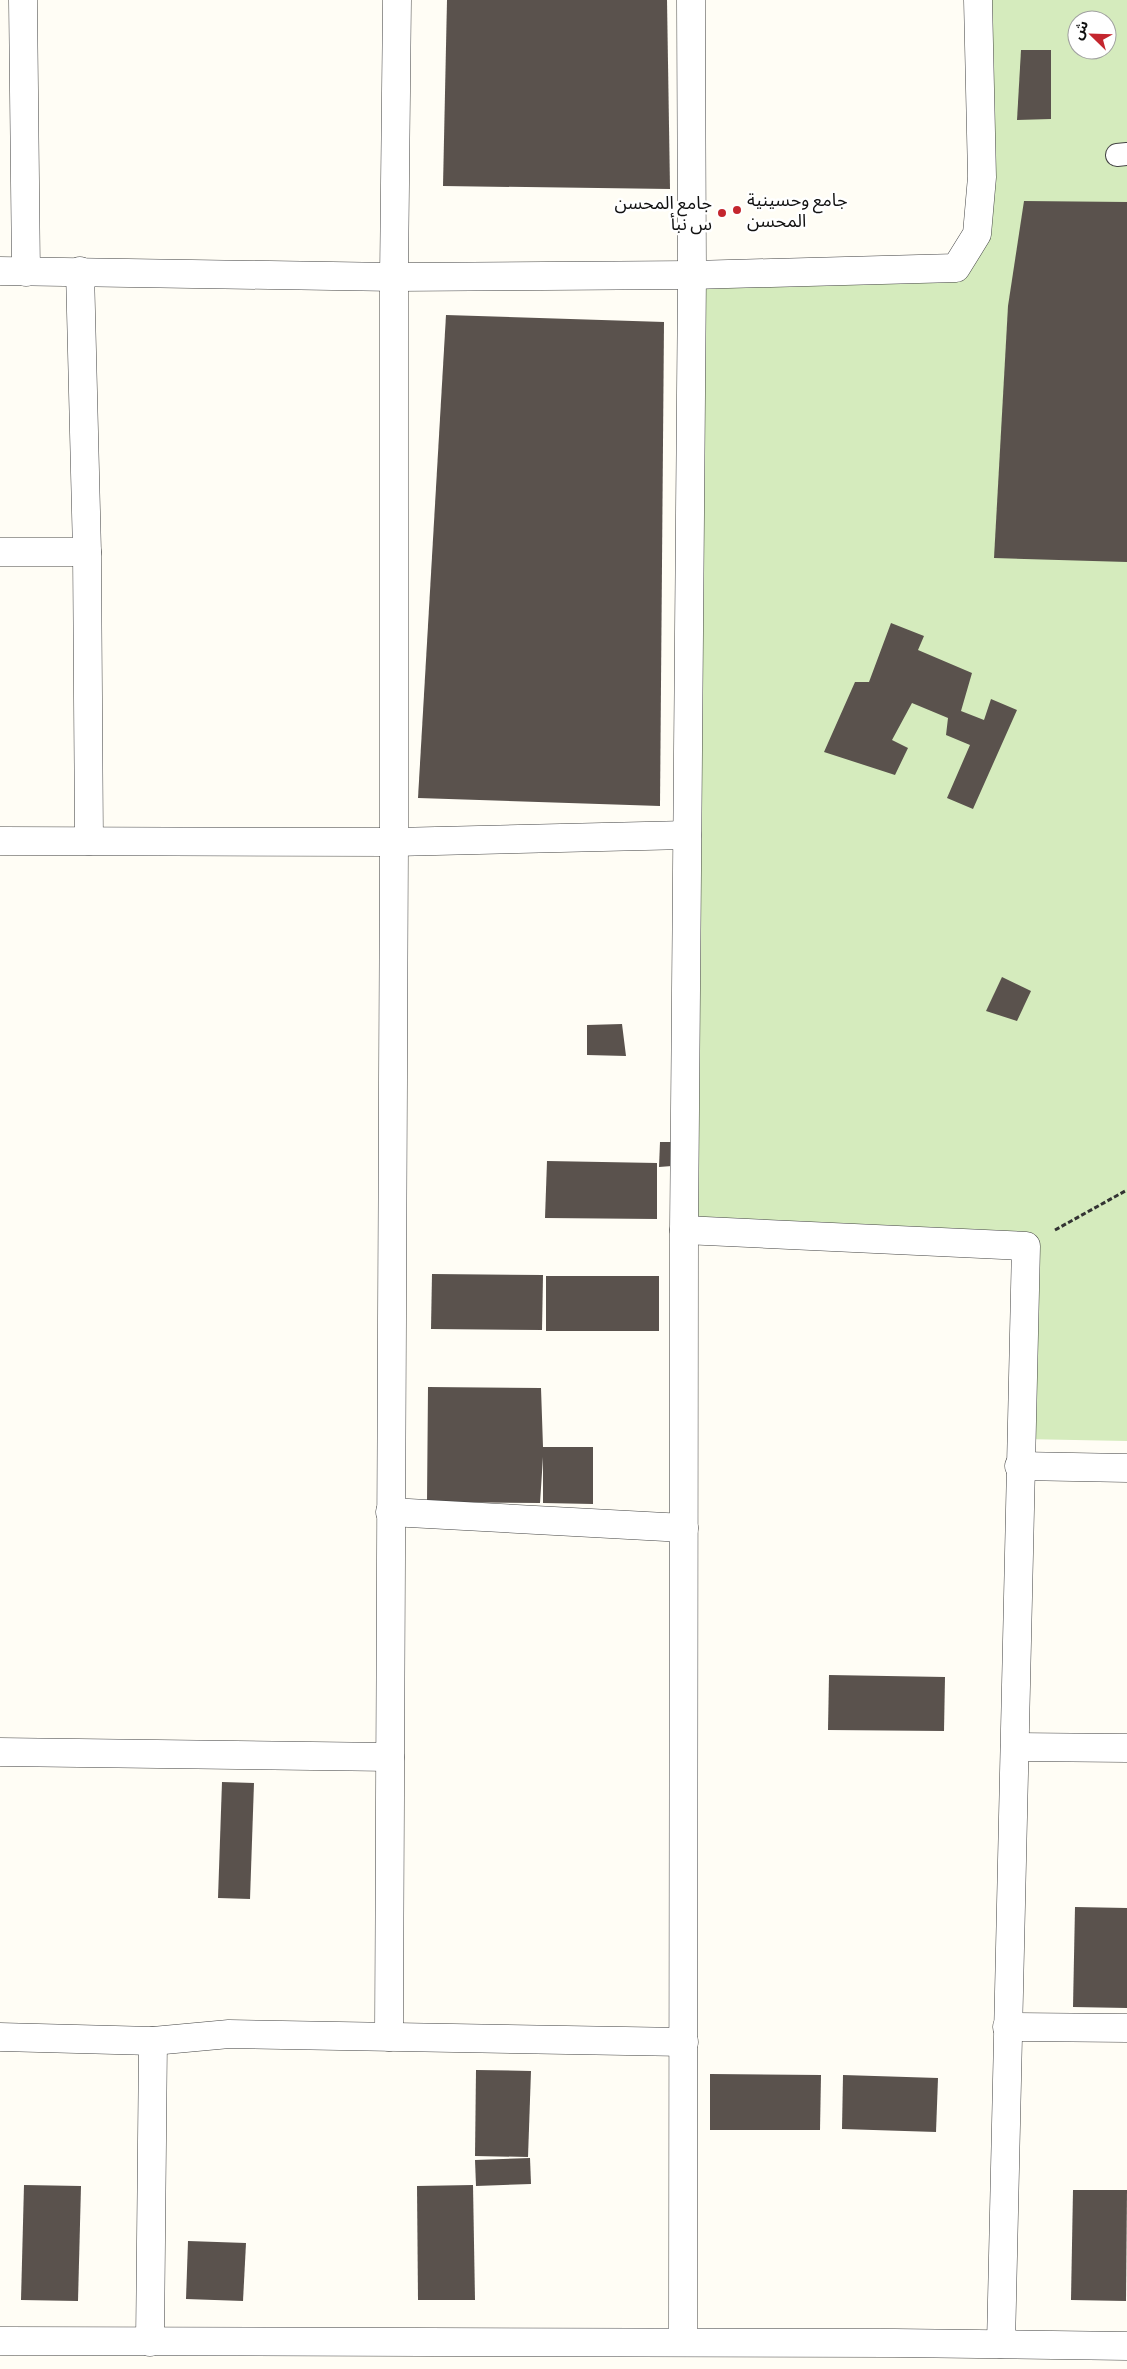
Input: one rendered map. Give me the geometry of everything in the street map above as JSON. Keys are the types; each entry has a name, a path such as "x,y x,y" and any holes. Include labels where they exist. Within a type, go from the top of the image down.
{"street":[{"path":"24,0 13,271 394,277 692,275 956,268 977,234 980,196 978,0"},
{"path":"389,2037 394,842 394,277 397,0"},
{"path":"683,2342 684,1230 692,275 691,0"},
{"path":"80,271 87,552 89,841"},
{"path":"0,552 87,552"},
{"path":"0,841 394,842 687,835"},
{"path":"684,1230 1026,1246 1019,1466 1016,1747 1007,2027 1001,2344"},
{"path":"1019,1466 1127,1468"},
{"path":"390,1512 684,1528"},
{"path":"1016,1747 1127,1748"},
{"path":"0,1752 390,1757"},
{"path":"1007,2027 1127,2028"},
{"path":"0,2037 153,2041 229,2034 684,2042"},
{"path":"150,2342 153,2041"},
{"path":"0,2341 683,2342 1127,2346"}],"path":[{"path":"1026,1246 1127,1190"}],"green space":[{"path":"978,0 1127,0 1127,1441 1022,1439 1026,1246 684,1230 692,275 956,268 977,233"}],"building":[{"path":"447,0 667,0 670,189 443,186"},
{"path":"1021,50 1051,50 1051,119 1017,120"},
{"path":"1024,201 1127,202 1127,562 994,558 1008,306"},
{"path":"446,315 664,322 660,806 418,798"},
{"path":"891,623 924,636 918,650 972,673 961,711 984,720 991,699 1017,710 973,809 947,798 970,745 946,735 948,718 912,703 892,740 908,748 895,775 824,752 855,682 869,682"},
{"path":"1002,977 1031,991 1017,1021 986,1011"},
{"path":"622,1024 626,1056 587,1055 587,1025"},
{"path":"660,1142 672,1142 672,1166 659,1167"},
{"path":"547,1161 657,1163 657,1219 545,1218"},
{"path":"432,1274 543,1275 542,1330 431,1329"},
{"path":"546,1276 659,1276 659,1331 546,1331"},
{"path":"428,1387 541,1388 543,1447 593,1447 593,1504 543,1503 543,1457 540,1503 427,1502"},
{"path":"829,1675 945,1677 944,1731 828,1730"},
{"path":"222,1782 254,1783 250,1899 218,1898"},
{"path":"1075,1907 1127,1908 1127,2008 1073,2007"},
{"path":"476,2070 531,2071 528,2157 475,2156"},
{"path":"710,2074 821,2075 820,2130 710,2130"},
{"path":"843,2075 938,2078 936,2132 842,2129"},
{"path":"530,2158 531,2184 476,2186 475,2160"},
{"path":"24,2185 81,2186 78,2301 21,2300"},
{"path":"473,2185 475,2300 418,2300 417,2186"},
{"path":"1073,2190 1127,2190 1126,2301 1071,2300"},
{"path":"188,2241 246,2243 243,2301 186,2299"}],"place":[{"name":"جامع وحسينية المحسن","path":"737,210"},
{"name":"جامع المحسن س نبأ","path":"722,213"}]}
